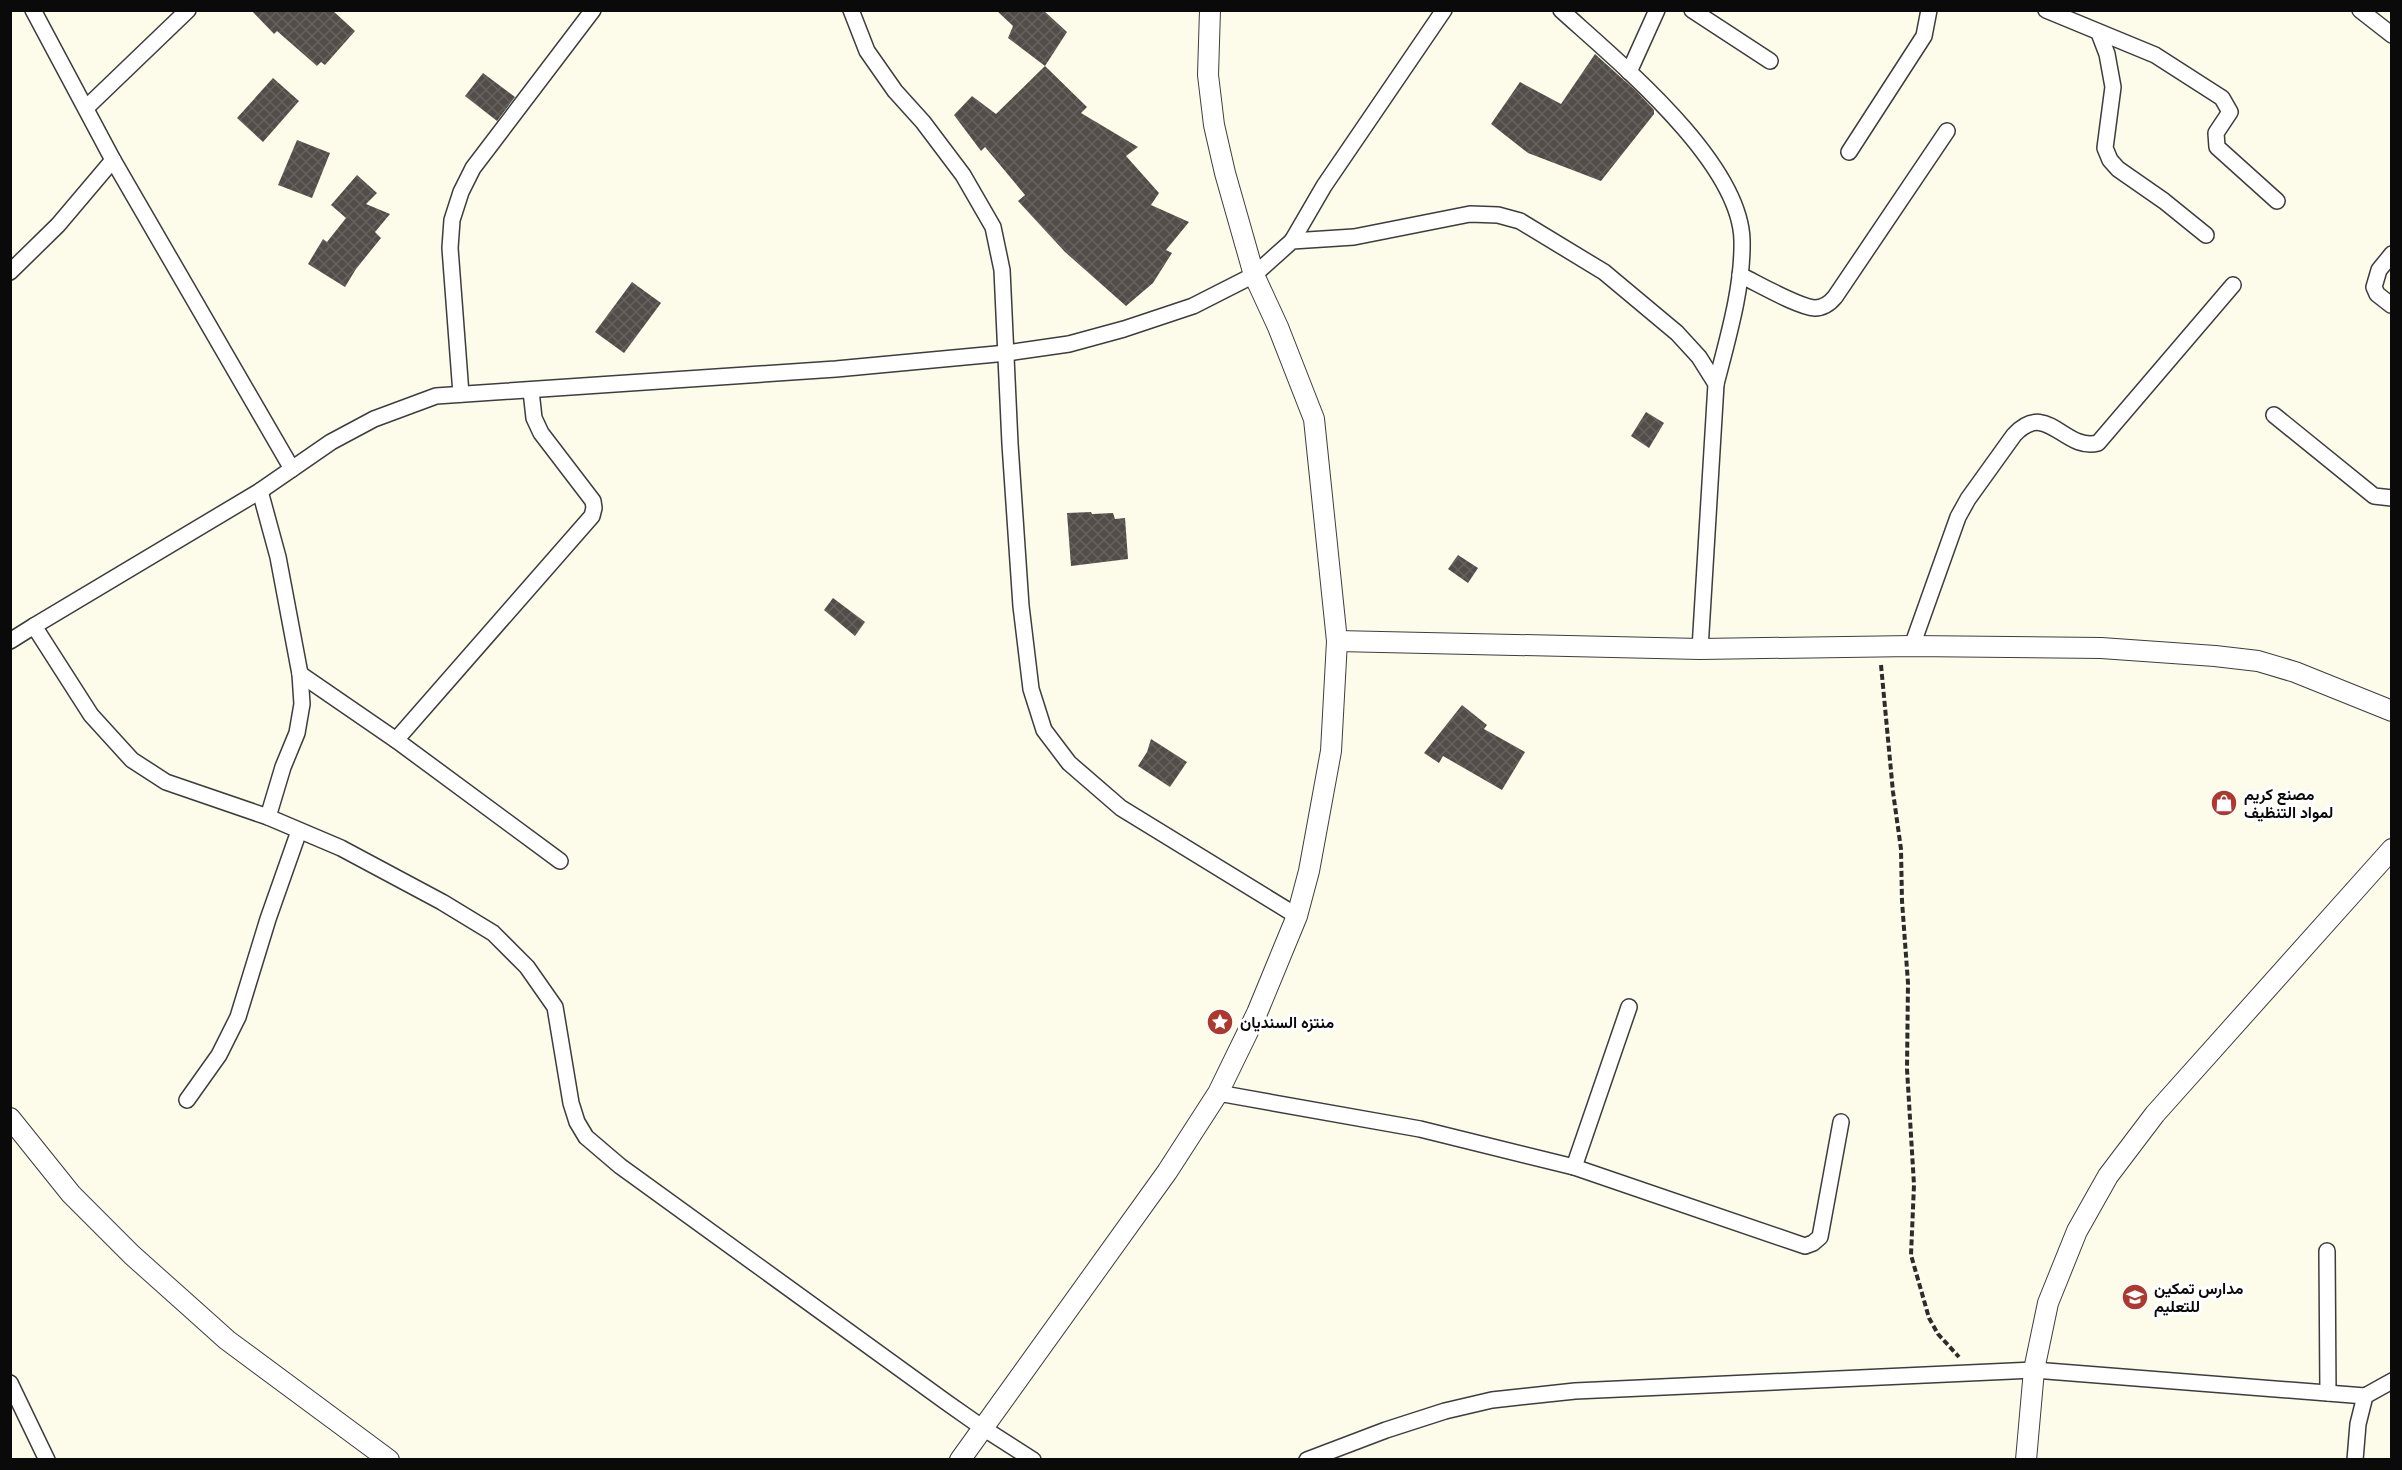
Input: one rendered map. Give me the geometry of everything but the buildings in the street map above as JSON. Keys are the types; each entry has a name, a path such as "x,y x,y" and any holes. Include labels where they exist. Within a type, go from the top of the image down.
{"street":[{"path":"33,10 87,107 113,160 292,469"},
{"path":"87,107 188,10"},
{"path":"461,394 450,248 452,220 458,201 473,168 593,10"},
{"path":"851,10 867,51 895,91 963,175 993,227 1002,270 1010,444 1021,606 1030,689 1044,730 1068,763 1121,808 1297,916"},
{"path":"960,1460 1167,1172 1218,1093 1257,1013 1297,916 1309,871 1331,751 1337,641 1314,419 1278,327 1254,274 1214,125 1208,75 1210,10"},
{"path":"10,641 260,491 331,442 374,419 436,396 836,369 1007,353 1069,344 1193,306 1254,274 1292,241 1324,186 1444,10"},
{"path":"1561,10 1629,72 1684,129 1710,160 1737,208 1742,238 1740,274 1716,384 1700,649"},
{"path":"1629,72 1657,10"},
{"path":"1692,10 1770,60"},
{"path":"2046,10 2156,55 2222,98 2230,112 2216,134 2217,147 2277,201"},
{"path":"2360,10 2391,35"},
{"path":"1849,152 1924,36 1928,11"},
{"path":"2098,33 2111,70 2113,87 2105,148 2110,160 2118,169 2164,201 2206,235"},
{"path":"1740,274 1802,304 1816,308 1828,304 1835,297 1947,131"},
{"path":"10,272 58,225 113,160"},
{"path":"1292,241 1354,237 1470,214 1498,215 1520,221 1604,272 1659,318 1699,357 1716,384"},
{"path":"2391,254 2379,270 2374,287 2377,294 2391,305"},
{"path":"1912,646 1958,516 2021,427 2035,423 2047,423 2078,443 2088,446 2098,443 2233,285"},
{"path":"396,740 593,512 593,501 541,433 534,418 531,391"},
{"path":"2274,415 2374,496 2391,498"},
{"path":"260,491 278,557 300,674 302,704 297,734 283,767 268,817"},
{"path":"34,626 91,715 132,760 166,782 268,817 340,848 442,902 493,933 527,967 555,1007 571,1103 577,1122 586,1137 620,1167 983,1428 1033,1460"},
{"path":"1337,641 1700,649 1912,646 2101,648 2258,661 2295,672 2391,711"},
{"path":"300,674 396,740 560,861"},
{"path":"187,1100 219,1055 238,1017 268,919 299,831"},
{"path":"2026,1460 2034,1370 2048,1303 2077,1231 2108,1176 2155,1114 2391,849"},
{"path":"1574,1167 1629,1007"},
{"path":"1218,1093 1420,1129 1574,1167 1805,1246 1814,1243 1820,1237 1841,1122"},
{"path":"10,1118 71,1194 140,1262 227,1340 389,1460"},
{"path":"2327,1251 2328,1393"},
{"path":"1307,1460 1386,1430 1445,1411 1492,1400 1575,1390 2034,1370 2366,1396 2391,1382"},
{"path":"10,1383 47,1460"},
{"path":"2355,1460 2358,1424 2366,1396"}],"path":[{"path":"1879,648 1886,734 1901,849 1908,983 1907,1069 1914,1185 1911,1255 1929,1318 1938,1335 1974,1372"}],"place":[{"name":"مصنع كريم لمواد التنظيف","path":"2224,803"},
{"name":"منتزه السنديان","path":"1220,1022"},
{"name":"مدارس تمكين للتعليم","path":"2135,1297"}]}
